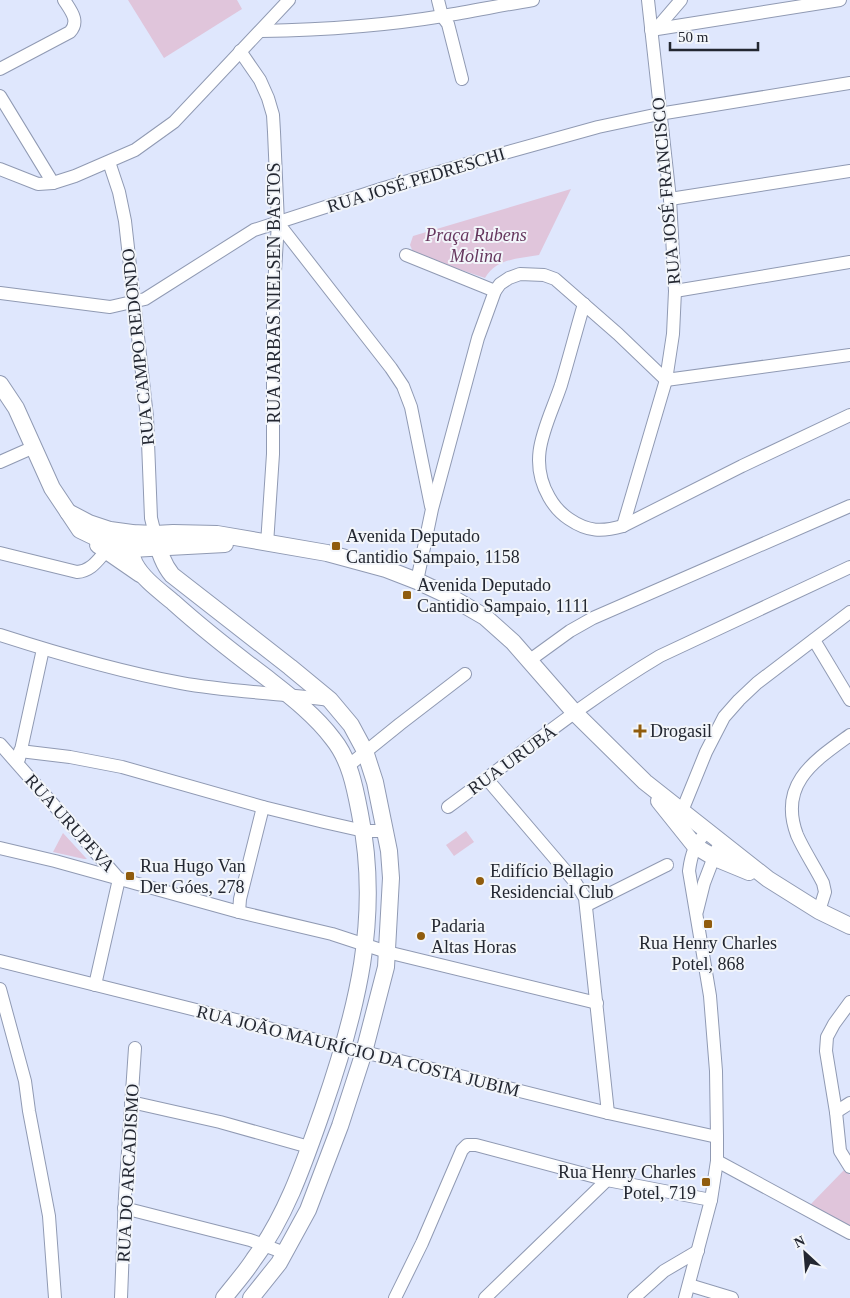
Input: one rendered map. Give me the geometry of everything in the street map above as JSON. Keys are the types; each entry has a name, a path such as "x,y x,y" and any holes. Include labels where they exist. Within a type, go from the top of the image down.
{"main road":[{"path":"0,384 16,408 52,488 80,530 106,552 144,576"},
{"path":"68,512 88,524 131,541"},
{"path":"80,530 107,543 156,541 173,533 217,534 356,560 417,581 468,606 485,617 530,660 575,713 645,782 696,846 715,858 768,879"},
{"path":"131,541 134,564 144,576 186,614 288,694 334,740 348,766 355,785 364,831 368,892 363,967 343,1047 310,1147 290,1195 264,1245 224,1298"},
{"path":"156,541 166,568 172,575 290,666 330,700 351,726 365,751 375,782 385,831 391,878 385,972 364,1052 321,1178 308,1210 279,1263 252,1298"},
{"path":"645,782 768,879 819,911 850,926"}],"street":[{"path":"0,69 70,32 75,27 74,14 64,0"},
{"path":"0,169 38,184 53,183 110,162 135,150 174,122 289,0"},
{"path":"438,0 442,16 448,24 462,79"},
{"path":"261,31 291,31 352,26 442,16 533,0"},
{"name":"RUA JOSÉ FRANCISCO","path":"623,526 666,380 673,334 675,291 670,199 659,114 654,29 648,0"},
{"path":"654,29 681,0"},
{"path":"654,29 840,0"},
{"name":"RUA JARBAS NIELSEN BASTOS","path":"240,50 260,80 273,115 278,222 273,304 273,454 265,543"},
{"name":"RUA JOSÉ PEDRESCHI","path":"0,292 110,307 134,302 145,299 254,230 384,188 598,127 659,114 850,83"},
{"path":"0,96 53,183"},
{"name":"RUA CAMPO REDONDO","path":"110,162 125,221 147,417 151,518 156,541"},
{"path":"670,199 850,171"},
{"path":"278,222 403,386 412,407 432,509"},
{"path":"406,255 495,292"},
{"path":"675,291 850,262"},
{"path":"417,581 432,509 478,338 495,292 500,284 508,278 520,274 544,275 555,280 618,334 666,380 850,355"},
{"path":"584,304 542,439 538,462 540,477 554,505 574,523 597,531 623,526 742,466 850,415"},
{"path":"0,462 34,447"},
{"path":"530,660 570,631 594,618 850,506"},
{"path":"0,553 77,572 85,572 92,568 106,552"},
{"name":"RUA URUBÁ","path":"448,807 575,713 660,656 850,567"},
{"path":"682,810 706,752 724,717 757,683 850,612"},
{"path":"0,635 43,649 183,683 246,692 288,694 330,700"},
{"path":"814,640 850,700"},
{"path":"17,764 43,649"},
{"path":"348,766 465,674"},
{"path":"819,911 825,892 823,883 797,834 792,801 797,784 808,767 850,735"},
{"name":"RUA URUPEVA","path":"0,744 120,879"},
{"path":"20,751 70,757 122,767 263,807 364,831 385,831"},
{"path":"487,779 582,890 587,905 608,1113"},
{"path":"239,912 240,899 263,807"},
{"path":"685,1298 712,1200 717,1161 716,1071 710,996 696,916 689,871 691,858 696,846 712,835 715,858 704,883 696,916"},
{"path":"0,848 54,860 239,912 332,934 387,952 596,1003"},
{"path":"587,905 667,865"},
{"path":"95,985 120,879"},
{"name":"RUA JOÃO MAURÍCIO DA COSTA JUBIM","path":"0,961 608,1113 717,1138"},
{"path":"0,989 25,1081 49,1216 55,1298"},
{"path":"850,1002 827,1037 826,1051 840,1151 850,1167"},
{"name":"RUA DO ARCADISMO","path":"121,1298 124,1208 135,1048"},
{"path":"131,1102 220,1122 310,1147"},
{"path":"836,1112 850,1103"},
{"path":"395,1298 422,1242 462,1150 467,1145 476,1145 607,1180 712,1200"},
{"path":"717,1161 850,1233"},
{"path":"484,1298 607,1180"},
{"path":"124,1208 264,1245 285,1253"},
{"path":"634,1298 664,1271 698,1251"},
{"path":"690,1285 732,1298"}],"green space":[{"path":"128,0 237,0 242,9 164,58"},
{"name":"Praça Rubens Molina","path":"571,189 539,255 509,260 490,271 485,278 414,254 410,245 413,236"},
{"path":"466,831 474,842 454,856 446,845"},
{"path":"63,833 87,859 53,852"},
{"path":"845,1169 850,1175 850,1226 810,1205"}],"place":[{"name":"Avenida Deputado Cantidio Sampaio, 1158","path":"336,546"},
{"name":"Avenida Deputado Cantidio Sampaio, 1111","path":"407,595"},
{"name":"Drogasil","path":"640,731"},
{"name":"Rua Hugo Van Der Góes, 278","path":"130,876"},
{"name":"Edifício Bellagio Residencial Club","path":"480,881"},
{"name":"Rua Henry Charles Potel, 868","path":"708,924"},
{"name":"Padaria Altas Horas","path":"421,936"},
{"name":"Rua Henry Charles Potel, 719","path":"706,1182"}]}
